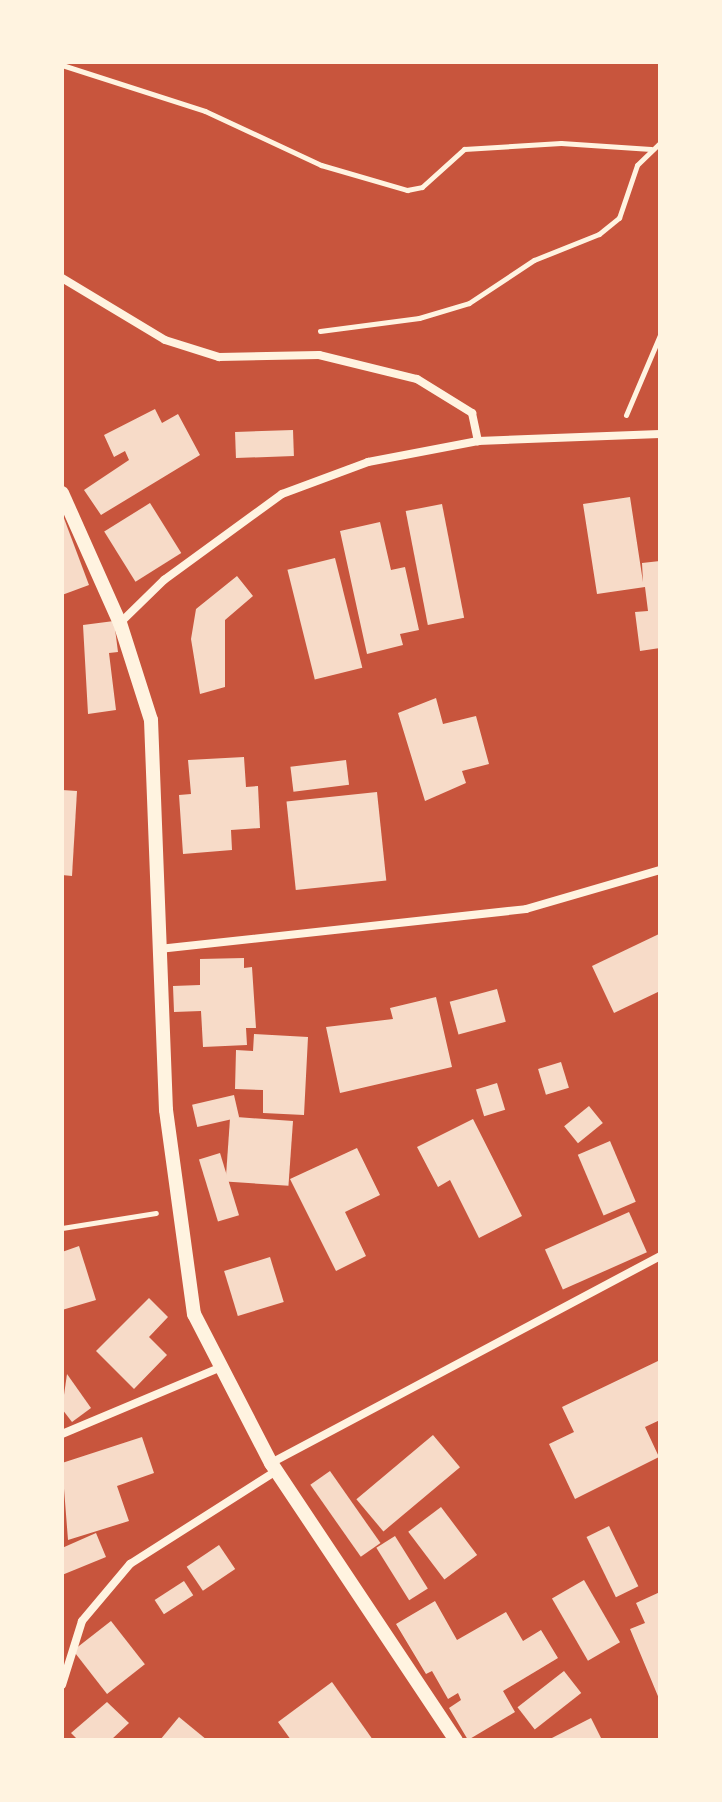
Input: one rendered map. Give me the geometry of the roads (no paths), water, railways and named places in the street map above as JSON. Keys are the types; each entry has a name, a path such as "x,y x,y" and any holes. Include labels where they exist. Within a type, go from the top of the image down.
{"street":[{"path":"62,278 165,340 219,357 319,355 417,379 472,413 478,441"},
{"path":"120,623 164,580 282,494 404,450 478,441 660,434"},
{"path":"62,493 120,623 151,720 158,949 176,1211 194,1314 217,1369 274,1467 456,1740"},
{"path":"158,949 526,909 660,870"},
{"path":"62,1685 82,1621 130,1564 274,1467 660,1256"},
{"path":"62,1434 217,1369"}]}
